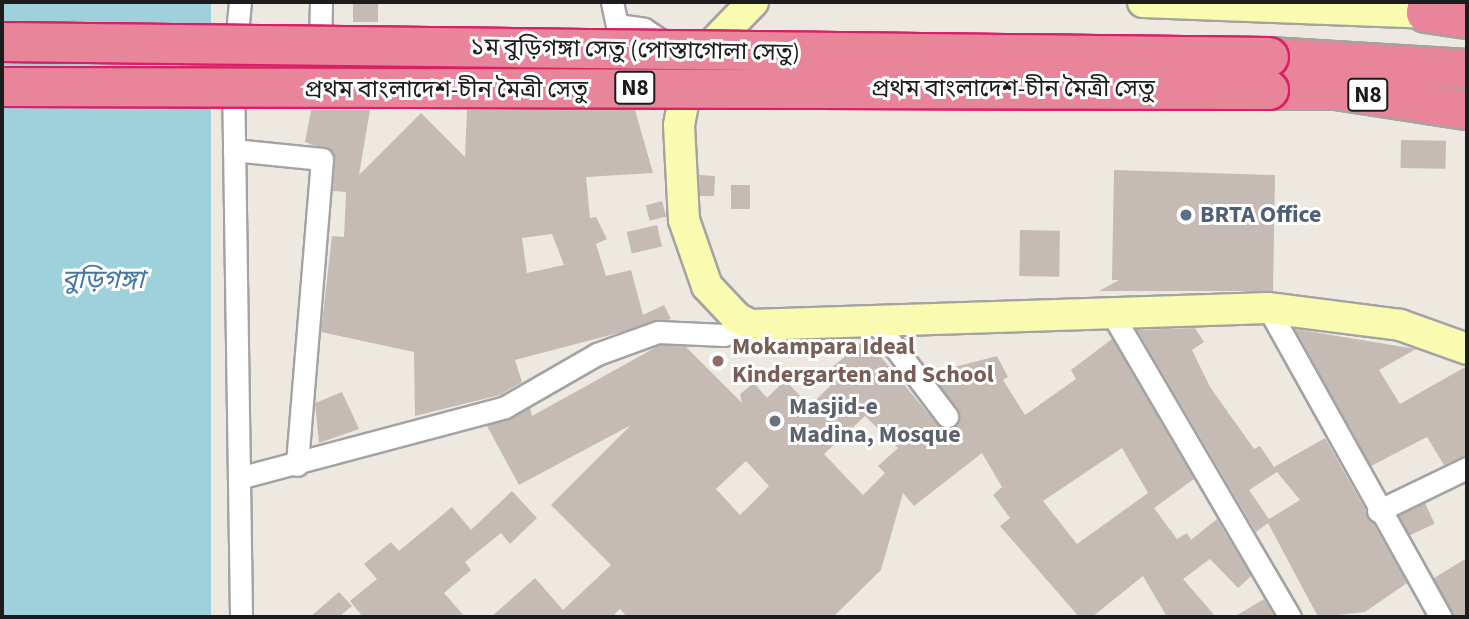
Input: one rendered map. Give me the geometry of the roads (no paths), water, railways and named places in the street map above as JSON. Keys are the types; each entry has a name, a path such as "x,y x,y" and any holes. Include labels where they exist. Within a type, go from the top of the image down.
{"highway":[{"path":"1427,8 1467,19"},
{"name":"১ম বুড়িগঙ্গা সেতু (পোস্তাগোলা সেতু)","path":"2,42 320,46 1269,74"},
{"name":"N8","path":"1269,74 1467,69"},
{"name":"N8","path":"1269,74 1336,90 1467,110"},
{"name":"প্রথম বাংলাদেশ-চীন মৈত্রী সেতু","path":"2,87 1269,74"}],"main road":[{"path":"753,2 688,74 677,168 684,220 715,300 751,325 1268,308 1400,326 1467,349"},
{"path":"1143,2 1427,8"}],"street":[{"path":"240,2 233,75 242,617"},
{"path":"320,46 321,2"},
{"path":"612,2 617,25 657,36 688,74"},
{"path":"233,75 688,74"},
{"path":"234,150 322,159 298,465"},
{"path":"1268,308 1378,511 1441,617"},
{"path":"1111,312 1290,617"},
{"path":"874,320 947,416"},
{"path":"239,478 298,465 505,407 597,354 658,332 724,335 751,325"},
{"path":"1378,511 1467,468"}],"water":[{"name":"বুড়িগঙ্গা","path":"2,2 211,2 211,617 2,617"}],"place":[{"name":"BRTA Office","path":"1186,215"},
{"name":"Mokampara Ideal Kindergarten and School","path":"718,361"},
{"name":"Masjid-e Madina, Mosque","path":"775,421"}]}
